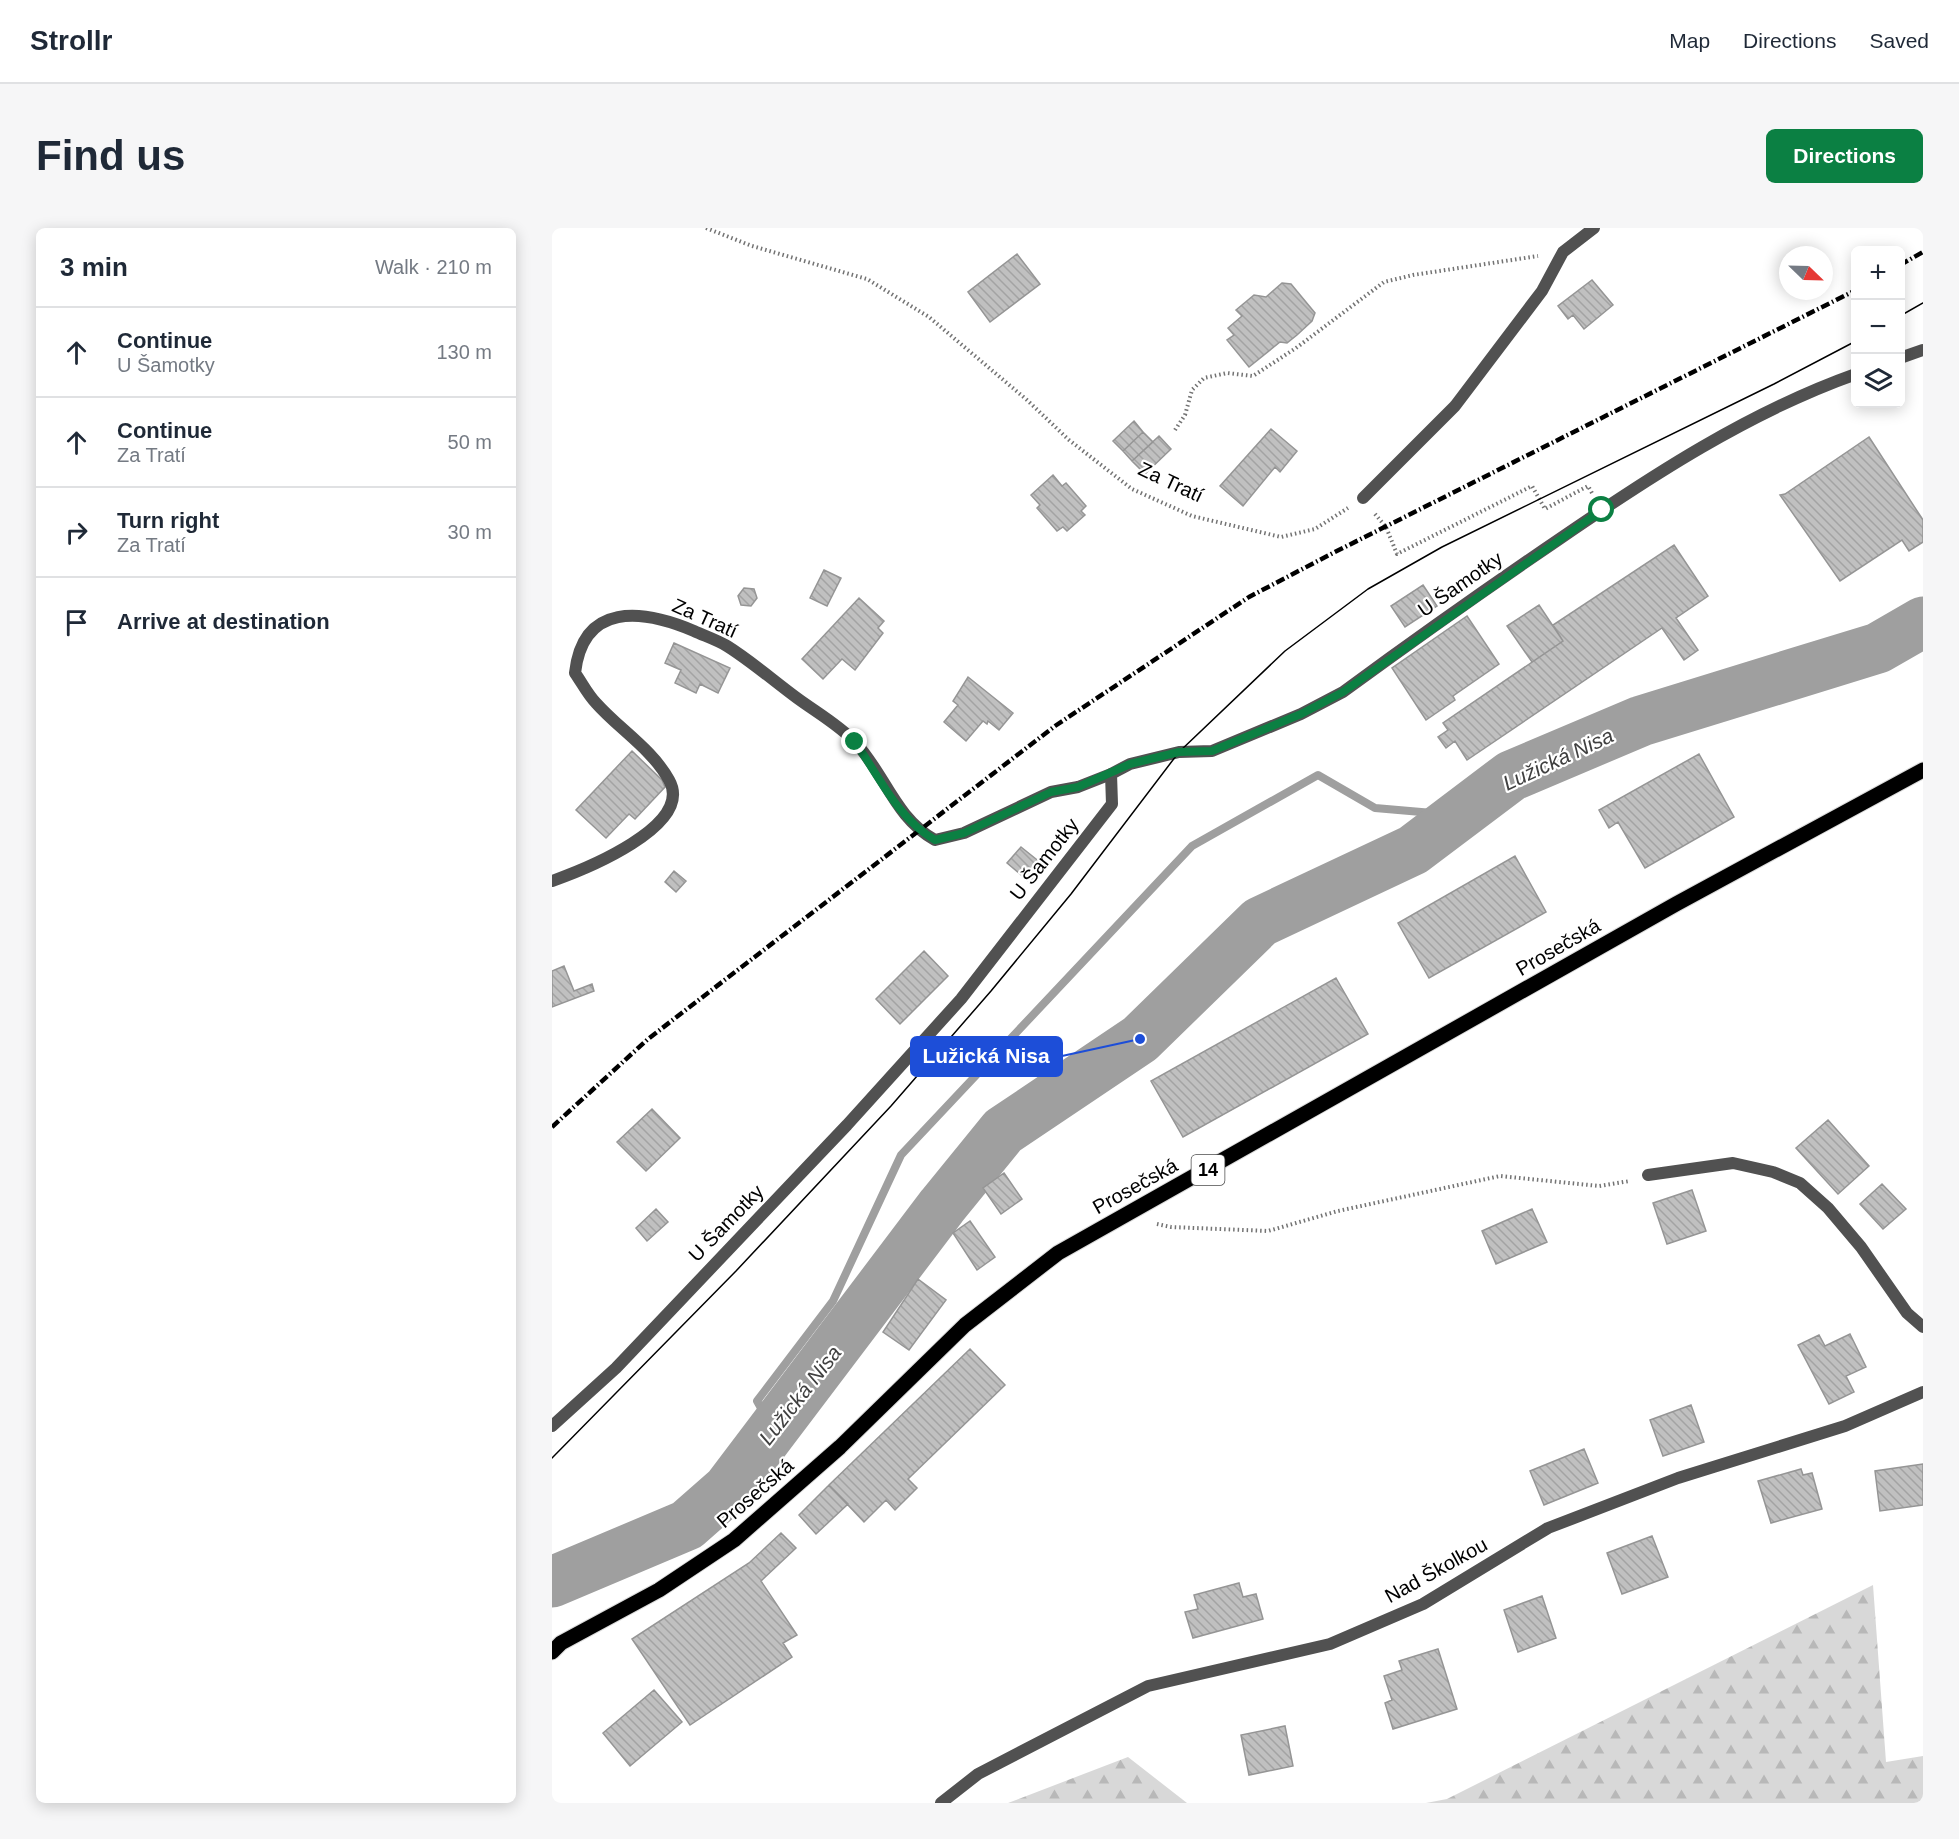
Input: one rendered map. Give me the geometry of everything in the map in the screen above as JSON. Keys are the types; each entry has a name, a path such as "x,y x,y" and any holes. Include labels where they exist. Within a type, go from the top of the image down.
{"main road":[{"name":"Prosečská","path":"552,1652 561,1643 659,1590 734,1540 840,1447 965,1326 1058,1253 1676,904 1923,771"}],"street":[{"path":"1363,498 1455,406 1542,291 1563,252 1594,228"},
{"path":"1905,356 1923,350"},
{"name":"U Šamotky","path":"552,1426 616,1368 847,1125 961,999 1112,804 1111,774 1130,764 1179,752 1212,751 1301,714 1343,692 1602,510 1696,449 1827,384 1851,376"},
{"name":"Za Tratí","path":"552,881 576,873 625,848 660,824 671,804 670,782 658,764 595,702 575,673 578,652 588,634 624,615 649,615 726,645 855,742 894,802 918,831 935,840 964,833 1051,792 1078,787 1111,774"},
{"path":"1648,1175 1733,1163 1773,1172 1800,1183 1828,1208 1861,1247 1907,1313 1923,1327"},
{"name":"Nad Školkou","path":"941,1803 978,1774 1148,1686 1330,1644 1423,1604 1548,1528 1678,1478 1845,1426 1923,1392"}],"path":[{"name":"Za Tratí","path":"705,228 752,246 867,279 929,317 1027,400 1069,440 1132,489 1192,516 1281,537 1315,529 1363,498"},
{"path":"1175,430 1185,415 1192,390 1204,378 1227,373 1253,376 1296,348 1384,282 1440,270 1563,252"},
{"path":"1363,498 1386,527 1397,554 1532,486 1545,509 1588,486"},
{"path":"1122,1216 1171,1227 1268,1231 1338,1211 1500,1176 1599,1186 1626,1182 1648,1175"}],"green space":[{"path":"1873,1585 1886,1762 1923,1756 1923,1803 1426,1803 1447,1799"},
{"path":"1128,1757 1187,1803 1008,1803"}],"building":[{"path":"1017,254 1040,284 990,322 968,292"},
{"path":"1592,280 1613,305 1584,329 1573,315 1568,319 1558,306"},
{"path":"1282,283 1291,284 1315,313 1312,321 1287,343 1280,342 1249,367 1227,340 1234,335 1228,328 1242,316 1236,310 1254,295 1266,297"},
{"path":"1134,421 1143,432 1123,451 1113,441"},
{"path":"1271,429 1297,451 1280,472 1275,467 1243,506 1220,486"},
{"path":"1143,432 1153,442 1132,461 1123,451"},
{"path":"1159,436 1171,449 1145,474 1132,461"},
{"path":"1869,437 1923,520 1923,542 1909,551 1902,540 1840,581 1780,495 1785,494"},
{"path":"1053,475 1062,486 1066,483 1086,506 1081,511 1085,515 1067,531 1063,527 1057,531 1037,508 1040,505 1031,495"},
{"path":"1674,545 1708,596 1676,618 1698,650 1684,660 1662,628 1467,760 1455,741 1446,748 1438,737 1448,730 1443,723 1563,641 1553,625"},
{"path":"824,570 841,578 827,606 810,598"},
{"path":"1423,585 1437,606 1405,627 1391,606"},
{"path":"744,588 754,589 757,598 751,606 741,605 738,596"},
{"path":"859,598 884,621 878,628 883,633 855,670 842,659 823,679 802,659"},
{"path":"1539,605 1563,641 1532,662 1507,626"},
{"path":"1467,616 1499,664 1453,696 1455,700 1426,720 1392,668"},
{"path":"674,643 730,668 718,693 700,684 696,693 675,683 681,670 665,663"},
{"path":"968,677 1013,713 999,730 988,721 987,724 983,721 966,741 944,722 958,705 953,701"},
{"path":"632,751 662,780 665,787 635,819 629,814 606,838 576,810"},
{"path":"1699,754 1734,817 1645,868 1618,822 1609,828 1599,810"},
{"path":"1021,847 1046,867 1032,884 1007,863"},
{"path":"1515,856 1546,912 1429,978 1398,923"},
{"path":"674,871 686,881 676,892 665,882"},
{"path":"924,951 948,976 900,1024 876,999"},
{"path":"564,966 574,991 592,984 594,991 552,1007 552,971"},
{"path":"1336,978 1368,1034 1183,1137 1151,1081"},
{"path":"652,1109 680,1138 646,1171 617,1142"},
{"path":"1828,1120 1869,1166 1838,1194 1796,1148"},
{"path":"1004,1173 1022,1199 1001,1214 983,1188"},
{"path":"1882,1184 1906,1209 1883,1229 1860,1204"},
{"path":"1692,1190 1706,1231 1667,1244 1653,1203"},
{"path":"656,1209 668,1222 647,1241 636,1228"},
{"path":"1532,1209 1547,1242 1496,1264 1482,1231"},
{"path":"970,1221 995,1257 977,1270 953,1233"},
{"path":"918,1279 946,1300 909,1350 883,1332"},
{"path":"1850,1334 1866,1367 1846,1376 1854,1392 1829,1404 1798,1345 1819,1335 1825,1346"},
{"path":"970,1349 1005,1385 908,1479 917,1488 895,1510 886,1500 864,1522 829,1485"},
{"path":"1691,1405 1704,1442 1663,1456 1650,1420"},
{"path":"1584,1449 1598,1483 1544,1505 1530,1471"},
{"path":"1923,1464 1923,1505 1880,1511 1875,1471"},
{"path":"1801,1469 1803,1475 1812,1473 1822,1509 1771,1523 1758,1481"},
{"path":"829,1485 848,1504 816,1534 799,1515"},
{"path":"781,1533 796,1548 761,1581 797,1635 783,1643 792,1657 690,1725 632,1639 749,1563"},
{"path":"1652,1536 1668,1577 1622,1594 1607,1553"},
{"path":"1239,1583 1243,1597 1256,1594 1263,1619 1193,1638 1185,1612 1198,1609 1194,1595"},
{"path":"1542,1596 1556,1638 1518,1652 1504,1610"},
{"path":"1438,1649 1457,1709 1393,1729 1385,1703 1392,1700 1384,1676 1402,1670 1399,1661"},
{"path":"654,1690 682,1722 630,1766 603,1733"},
{"path":"1285,1726 1293,1766 1249,1775 1241,1735"}],"waterway":[{"name":"Lužická Nisa","path":"552,1582 687,1525 728,1489 942,1206 1003,1131 1140,1039 1260,922 1413,850 1511,776 1641,721 1878,648 1923,622"},
{"path":"774,1431 757,1401 833,1301 901,1155 1192,846 1318,775 1375,808 1456,815"}],"tram line":[{"path":"1905,313 1923,303"},
{"path":"552,1458 736,1271 891,1106 1071,894 1179,752 1285,651 1368,589 1442,547 1774,384 1851,344"}],"railway":[{"path":"1905,262 1923,252"},
{"path":"552,1127 648,1039 1055,726 1249,597 1851,293"}],"place":[{"name":"Lužická Nisa","path":"1140,1039"}],"route":[{"path":"855,742 880,776 894,802 918,831 935,840 964,833 1051,792 1078,787 1130,764 1179,752 1212,751 1301,714 1343,692 1602,510"}]}
